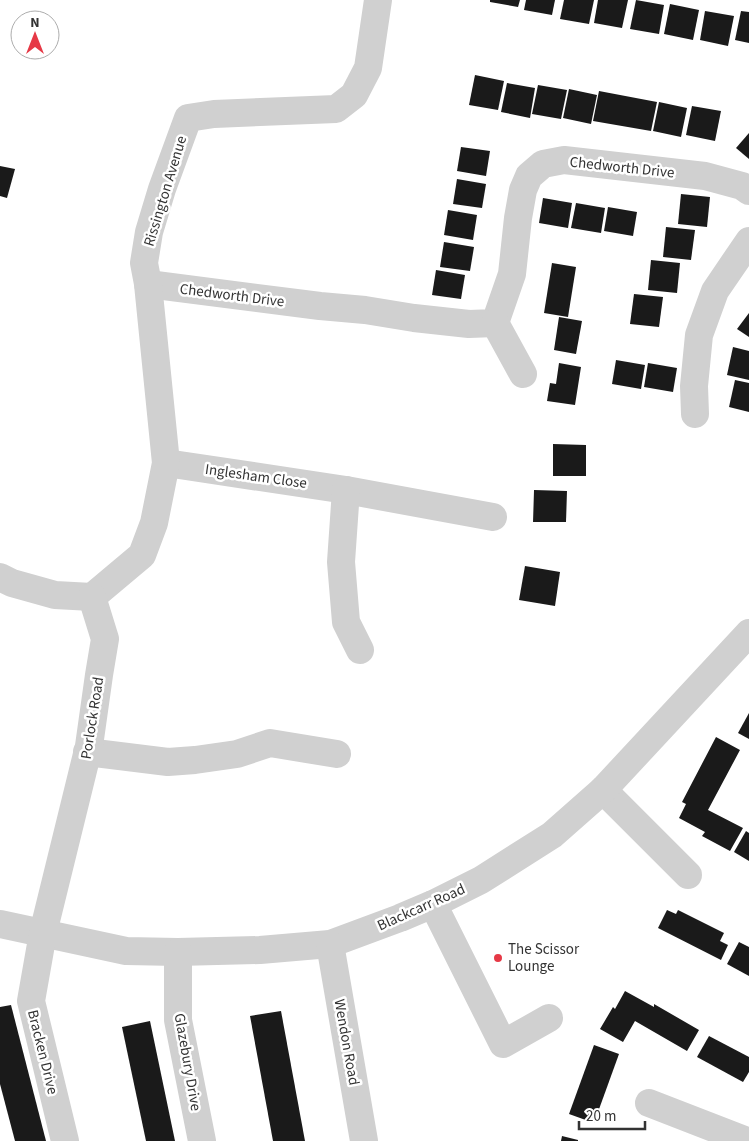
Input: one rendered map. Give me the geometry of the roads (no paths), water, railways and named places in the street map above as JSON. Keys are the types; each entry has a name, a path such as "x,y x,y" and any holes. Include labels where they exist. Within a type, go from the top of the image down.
{"street":[{"name":"Rissington Avenue","path":"92,597 142,555 154,523 166,464 148,284 144,263 149,232 162,189 188,118 214,114 336,109 354,95 368,68 378,0"},
{"name":"Chedworth Drive","path":"148,284 365,310 414,318 469,324 495,323 512,274 523,190 529,176 543,164 564,160 705,176 742,186 749,191"},
{"path":"695,414 694,386 699,335 715,291 749,241"},
{"path":"495,323 523,374"},
{"name":"Inglesham Close","path":"166,464 346,490 493,517"},
{"path":"346,490 341,562 345,612 346,622 360,650"},
{"path":"0,577 12,583 55,595 92,597"},
{"name":"Porlock Road","path":"43,933 87,752 105,639 92,597"},
{"name":"Blackcarr Road","path":"0,924 126,951 178,952 260,950 330,944 400,918 481,880 552,835 603,790 749,633"},
{"path":"87,752 168,762 237,754 270,743 337,754"},
{"path":"603,790 688,875"},
{"path":"433,904 503,1044 549,1018"},
{"name":"Bracken Drive","path":"43,933 31,1001 65,1141"},
{"name":"Wendon Road","path":"330,944 364,1141"},
{"name":"Glazebury Drive","path":"178,952 178,1020 202,1141"},
{"path":"649,1103 747,1141"}],"place":[{"name":"The Scissor Lounge","path":"498,958"}]}
